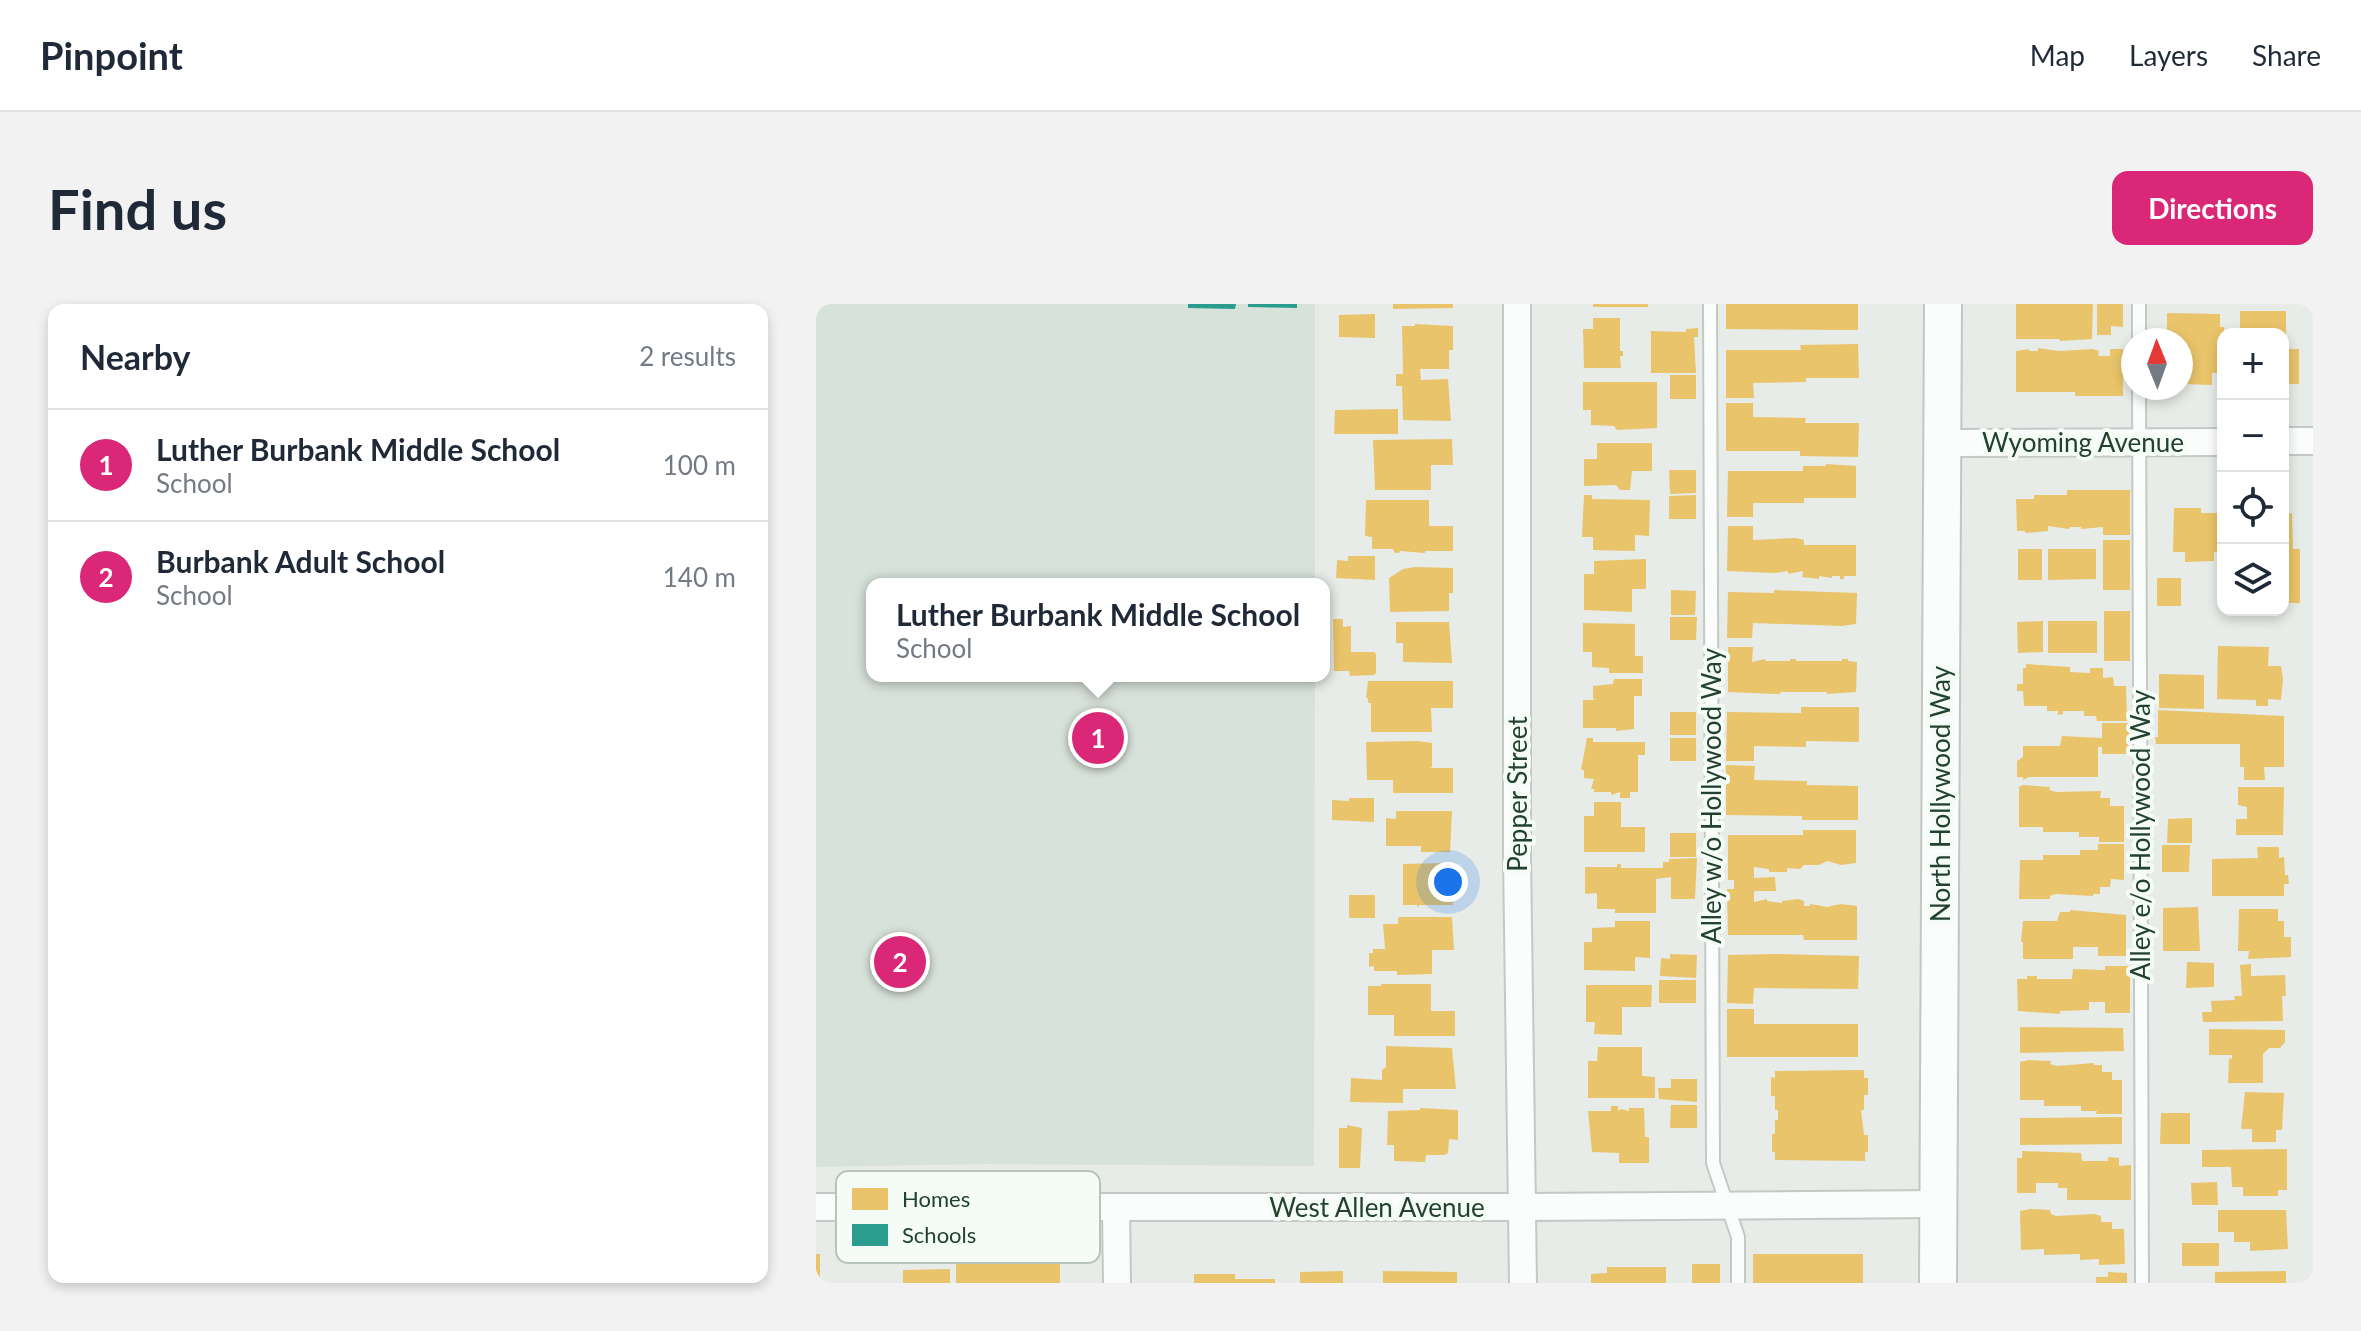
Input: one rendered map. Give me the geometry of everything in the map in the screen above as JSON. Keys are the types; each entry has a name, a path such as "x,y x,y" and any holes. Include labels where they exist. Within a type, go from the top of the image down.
{"main road":[{"name":"North Hollywood Way","path":"1938,1283 1943,304"}],"street":[{"name":"Pepper Street","path":"1517,304 1517,856 1523,1283"},
{"path":"2289,441 2313,441"},
{"name":"Wyoming Avenue","path":"1943,443 2217,442"},
{"name":"West Allen Avenue","path":"1100,1207 1937,1204"},
{"path":"1116,1207 1117,1283"}],"lane":[{"name":"Alley w/o Hollywood Way","path":"1710,304 1713,1163 1738,1237 1738,1283"},
{"path":"2139,304 2139,328"},
{"name":"Alley e/o Hollywood Way","path":"2139,400 2142,1283"}],"shaded area":[{"path":"816,304 1315,304 1315,578 866,578 866,682 1315,682 1314,1166 984,1164 816,1167"}],"building: Homes":[{"path":"1393,304 1453,304 1453,308 1393,309"},
{"path":"1593,304 1648,304 1648,307 1593,307"},
{"path":"1726,304 1858,304 1858,330 1726,329"},
{"path":"2016,304 2093,304 2092,339 2016,339"},
{"path":"2097,304 2123,304 2123,327 2111,326 2111,335 2097,335"},
{"path":"2240,311 2286,311 2286,328 2240,328"},
{"path":"2167,313 2220,314 2220,327 2224,328 2217,328 2217,373 2212,373 2212,385 2193,384 2193,328 2167,328"},
{"path":"1375,314 1375,338 1339,337 1339,315"},
{"path":"1593,318 1620,318 1621,368 1584,368 1583,329 1593,329"},
{"path":"1402,326 1453,326 1449,369 1420,369 1421,380 1448,379 1451,421 1403,420 1402,386 1396,386 1396,374 1403,374"},
{"path":"1698,328 1698,337 1694,337 1696,373 1651,373 1651,331 1686,332 1686,329"},
{"path":"1858,344 1859,378 1806,378 1806,382 1753,383 1754,398 1726,398 1726,350 1801,350 1800,345"},
{"path":"2038,348 2059,351 2093,349 2099,351 2098,356 2110,356 2110,349 2121,349 2121,396 2016,392 2016,351 2038,351"},
{"path":"2289,349 2299,349 2299,384 2289,384"},
{"path":"1670,375 1696,375 1696,399 1670,399"},
{"path":"1583,382 1657,382 1657,428 1617,430 1614,426 1591,425 1591,410 1583,410"},
{"path":"1726,403 1753,403 1753,417 1806,418 1805,423 1859,423 1858,457 1800,456 1800,451 1726,451"},
{"path":"1398,409 1398,434 1334,434 1335,410"},
{"path":"1452,439 1453,465 1431,465 1431,490 1375,490 1373,440"},
{"path":"1597,443 1652,443 1652,471 1632,471 1630,490 1620,490 1616,485 1584,486 1584,459 1597,459"},
{"path":"1803,466 1856,466 1856,498 1804,498 1804,503 1753,503 1753,517 1727,517 1728,471 1803,471"},
{"path":"1669,470 1696,470 1696,493 1670,494"},
{"path":"2067,490 2130,490 2130,535 2103,535 2103,527 2069,529 2048,526 2048,531 2017,531 2016,499 2034,499 2034,495 2067,495"},
{"path":"1584,495 1592,495 1592,499 1650,500 1649,536 1635,535 1635,551 1593,550 1593,537 1582,537"},
{"path":"1696,495 1696,519 1669,519 1669,496"},
{"path":"1366,500 1429,500 1429,526 1453,526 1453,551 1395,553 1393,549 1372,549 1372,537 1365,536"},
{"path":"2174,508 2201,508 2201,513 2217,513 2217,552 2214,552 2214,561 2185,562 2185,552 2173,552"},
{"path":"2289,513 2292,513 2293,549 2300,549 2300,603 2289,603"},
{"path":"1728,526 1753,526 1753,540 1796,538 1804,540 1804,545 1856,545 1856,576 1840,579 1840,576 1819,576 1819,579 1802,577 1803,571 1788,574 1788,571 1727,571"},
{"path":"2103,540 2130,540 2130,590 2103,590"},
{"path":"2018,549 2042,549 2042,580 2018,580"},
{"path":"2048,549 2096,549 2096,579 2048,580"},
{"path":"1348,556 1375,556 1375,580 1336,578 1337,560 1348,561"},
{"path":"1646,559 1646,589 1632,589 1632,612 1584,610 1584,574 1594,574 1594,561"},
{"path":"1453,568 1449,611 1390,612 1389,578 1403,569"},
{"path":"2157,578 2181,578 2181,606 2157,606"},
{"path":"1671,590 1696,591 1695,615 1671,615"},
{"path":"1774,590 1857,593 1856,624 1753,623 1752,638 1727,638 1728,592 1774,593"},
{"path":"2104,611 2130,611 2130,661 2104,661"},
{"path":"1670,617 1697,617 1696,640 1670,640"},
{"path":"1333,619 1343,619 1343,627 1351,626 1351,652 1376,654 1374,675 1350,676 1349,671 1334,671"},
{"path":"2043,621 2043,652 2018,653 2017,622"},
{"path":"2048,621 2097,621 2097,653 2048,653"},
{"path":"1396,622 1449,622 1452,663 1403,662 1403,643 1396,643"},
{"path":"1583,623 1635,624 1635,656 1643,656 1643,673 1609,673 1609,668 1592,667 1592,652 1583,652"},
{"path":"2218,646 2269,647 2268,666 2281,666 2281,700 2268,699 2268,706 2256,706 2256,700 2217,699"},
{"path":"1728,647 1753,647 1752,662 1765,659 1848,659 1857,662 1856,692 1728,692"},
{"path":"2026,664 2070,667 2070,672 2090,673 2090,668 2103,668 2103,678 2113,677 2114,686 2126,686 2127,721 2097,721 2096,716 2084,716 2084,711 2063,711 2058,715 2058,711 2047,711 2047,706 2024,706 2023,691 2017,691 2017,684 2023,684"},
{"path":"2159,674 2204,675 2204,709 2159,708"},
{"path":"1614,679 1642,679 1642,696 1634,696 1634,729 1583,728 1583,700 1596,700 1593,699 1593,686 1613,684"},
{"path":"1368,681 1453,681 1453,708 1431,708 1432,732 1371,732 1371,703 1366,698"},
{"path":"1801,707 1859,707 1859,742 1806,741 1806,747 1754,746 1754,761 1726,761 1727,712 1801,713"},
{"path":"2158,710 2284,716 2284,767 2264,767 2265,780 2244,780 2244,767 2240,767 2240,744 2156,744"},
{"path":"1670,712 1696,712 1696,735 1670,735"},
{"path":"2102,723 2129,723 2129,754 2102,754 2102,747 2098,747 2098,777 2029,777 2023,780 2023,777 2017,777 2017,761 2023,757 2023,746 2060,746 2062,736 2102,738"},
{"path":"1587,738 1593,738 1593,742 1645,742 1645,755 1638,755 1638,792 1630,792 1630,798 1620,798 1620,792 1611,795 1611,792 1594,792 1591,789 1594,779 1584,778 1584,770 1581,770"},
{"path":"1670,738 1696,738 1696,761 1670,761"},
{"path":"1366,742 1432,743 1432,767 1429,768 1453,768 1453,793 1393,793 1393,780 1367,780"},
{"path":"1726,765 1755,766 1754,780 1858,786 1858,820 1726,815"},
{"path":"2019,787 2050,787 2049,790 2056,792 2101,791 2100,798 2110,798 2110,806 2124,806 2124,842 2099,842 2099,837 2079,837 2079,832 2043,832 2043,827 2019,827"},
{"path":"2238,787 2284,787 2283,835 2236,835 2236,819 2247,819 2247,807 2238,805"},
{"path":"1349,798 1374,798 1374,822 1332,820 1332,800 1349,801"},
{"path":"1594,802 1621,802 1621,827 1645,827 1645,852 1584,852 1584,816 1594,816"},
{"path":"1396,811 1452,811 1450,852 1421,852 1421,846 1386,846 1386,818 1396,819"},
{"path":"2192,818 2192,843 2167,843 2168,819"},
{"path":"1803,830 1856,830 1856,863 1841,865 1827,861 1819,865 1804,865 1800,869 1787,868 1787,872 1769,872 1769,869 1754,867 1754,878 1775,877 1776,891 1754,891 1754,902 1767,899 1782,903 1798,899 1804,901 1804,906 1857,906 1857,940 1804,940 1803,935 1728,935 1727,889 1734,889 1734,880 1728,880 1728,835 1803,835"},
{"path":"1670,833 1696,833 1696,857 1670,857"},
{"path":"2098,844 2124,844 2124,880 2111,879 2110,887 2100,887 2100,894 2093,896 2056,894 2050,899 2019,899 2020,860 2043,860 2043,855 2080,855 2080,850 2098,850"},
{"path":"2162,845 2190,845 2189,872 2162,872"},
{"path":"2257,847 2279,847 2279,858 2284,857 2289,884 2284,884 2284,896 2212,896 2212,859 2258,858"},
{"path":"1697,858 1695,899 1671,899 1671,877 1656,879 1656,913 1615,913 1615,909 1597,909 1597,893 1585,894 1585,867 1617,867 1621,864 1621,868 1663,868 1663,862 1669,862 1669,859"},
{"path":"1403,864 1449,865 1453,905 1403,905"},
{"path":"1349,895 1375,895 1375,918 1349,918"},
{"path":"2198,907 2200,951 2163,951 2163,908"},
{"path":"2239,909 2278,909 2278,921 2284,921 2284,937 2291,937 2291,957 2248,959 2249,951 2238,951"},
{"path":"2070,910 2126,915 2126,956 2098,956 2098,947 2073,947 2073,959 2023,959 2023,921 2057,921 2060,912"},
{"path":"1400,917 1452,917 1454,950 1432,950 1432,974 1397,975 1397,971 1374,971 1374,966 1369,967 1369,953 1373,953 1373,949 1385,949 1383,924 1398,924"},
{"path":"1615,921 1650,921 1650,958 1635,957 1635,971 1584,970 1584,942 1592,942 1592,928 1615,927"},
{"path":"1670,954 1697,955 1696,978 1660,976 1661,958 1670,959"},
{"path":"1728,955 1859,956 1858,989 1754,988 1753,1004 1727,1003"},
{"path":"2187,962 2214,963 2214,987 2186,988"},
{"path":"2251,964 2251,976 2285,975 2283,1021 2203,1022 2202,1012 2212,1012 2211,1001 2235,1000 2234,996 2242,996 2240,965"},
{"path":"2105,966 2130,966 2130,1013 2105,1013 2105,1002 2089,1002 2089,1010 2060,1011 2060,1014 2018,1011 2017,979 2037,976 2037,979 2072,979 2073,969 2105,970"},
{"path":"1659,980 1696,980 1696,1003 1659,1003"},
{"path":"1431,984 1431,1011 1455,1011 1455,1036 1394,1036 1394,1015 1368,1015 1368,986"},
{"path":"1586,985 1652,985 1651,1007 1622,1007 1622,1035 1594,1034 1595,1022 1586,1022"},
{"path":"1727,1009 1754,1009 1754,1024 1858,1024 1858,1057 1727,1057"},
{"path":"2020,1027 2123,1028 2124,1051 2020,1053"},
{"path":"2209,1029 2285,1030 2285,1042 2280,1048 2269,1048 2263,1054 2263,1083 2228,1083 2229,1058 2232,1059 2232,1055 2209,1055"},
{"path":"1386,1046 1452,1048 1456,1089 1403,1089 1403,1103 1350,1102 1351,1078 1382,1080 1382,1070 1386,1067"},
{"path":"1598,1047 1642,1047 1642,1076 1655,1077 1655,1098 1588,1098 1588,1061 1597,1061"},
{"path":"2051,1061 2050,1064 2057,1066 2102,1065 2102,1072 2112,1072 2112,1080 2122,1080 2122,1114 2096,1114 2097,1111 2081,1111 2081,1106 2044,1106 2044,1100 2020,1100 2020,1062"},
{"path":"1864,1070 1864,1078 1868,1078 1868,1095 1864,1095 1864,1110 1861,1110 1864,1135 1868,1135 1865,1161 1775,1160 1772,1134 1775,1134 1778,1110 1775,1110 1775,1096 1771,1096 1771,1077 1775,1078 1775,1071"},
{"path":"1671,1079 1697,1079 1697,1102 1659,1099 1658,1088 1671,1088"},
{"path":"2245,1092 2284,1093 2282,1130 2276,1130 2276,1142 2252,1142 2252,1129 2241,1129"},
{"path":"1671,1105 1697,1105 1697,1128 1670,1128"},
{"path":"1611,1106 1618,1106 1618,1111 1644,1108 1649,1163 1619,1163 1619,1153 1592,1152 1588,1111 1611,1111"},
{"path":"1420,1108 1458,1110 1458,1140 1449,1139 1448,1153 1426,1155 1425,1162 1394,1161 1394,1145 1387,1145 1388,1111"},
{"path":"2161,1113 2190,1113 2190,1144 2160,1144"},
{"path":"2122,1117 2122,1144 2020,1145 2020,1118"},
{"path":"1347,1125 1362,1128 1360,1168 1339,1168 1339,1128 1347,1128"},
{"path":"2287,1149 2287,1190 2278,1190 2278,1196 2243,1196 2243,1187 2232,1187 2231,1167 2202,1167 2202,1150"},
{"path":"2022,1151 2081,1153 2082,1161 2119,1158 2119,1166 2131,1165 2131,1200 2067,1200 2067,1188 2058,1188 2058,1183 2036,1183 2036,1193 2017,1193 2017,1158 2022,1158"},
{"path":"2217,1182 2218,1205 2192,1205 2191,1183"},
{"path":"2050,1210 2056,1216 2094,1214 2101,1216 2101,1222 2112,1222 2112,1229 2124,1229 2125,1264 2099,1265 2099,1259 2080,1260 2080,1254 2044,1255 2044,1249 2021,1250 2020,1211"},
{"path":"2218,1210 2286,1210 2288,1249 2250,1251 2250,1242 2234,1242 2234,1232 2218,1232"},
{"path":"2182,1243 2219,1243 2219,1266 2182,1266"},
{"path":"816,1254 820,1254 820,1283 816,1283"},
{"path":"1753,1254 1863,1254 1863,1283 1753,1283"},
{"path":"956,1263 1060,1263 1060,1283 956,1283"},
{"path":"1692,1264 1720,1264 1720,1283 1692,1283"},
{"path":"1607,1267 1666,1267 1666,1283 1591,1283 1591,1274 1607,1273"},
{"path":"950,1269 950,1283 903,1283 903,1270"},
{"path":"1343,1271 1343,1283 1300,1283 1300,1272"},
{"path":"1383,1271 1457,1272 1457,1283 1383,1283"},
{"path":"2286,1271 2286,1283 2215,1283 2215,1272"},
{"path":"2108,1272 2127,1273 2127,1283 2096,1283 2096,1277 2108,1277"},
{"path":"1194,1274 1235,1274 1235,1279 1275,1279 1275,1283 1194,1283"}],"building: Schools":[{"path":"1188,304 1236,304 1235,309 1188,308"},
{"path":"1248,304 1297,304 1297,308 1248,307"}],"place":[{"name":"Luther Burbank Middle School","path":"1098,738"},
{"name":"Burbank Adult School","path":"900,962"}]}
